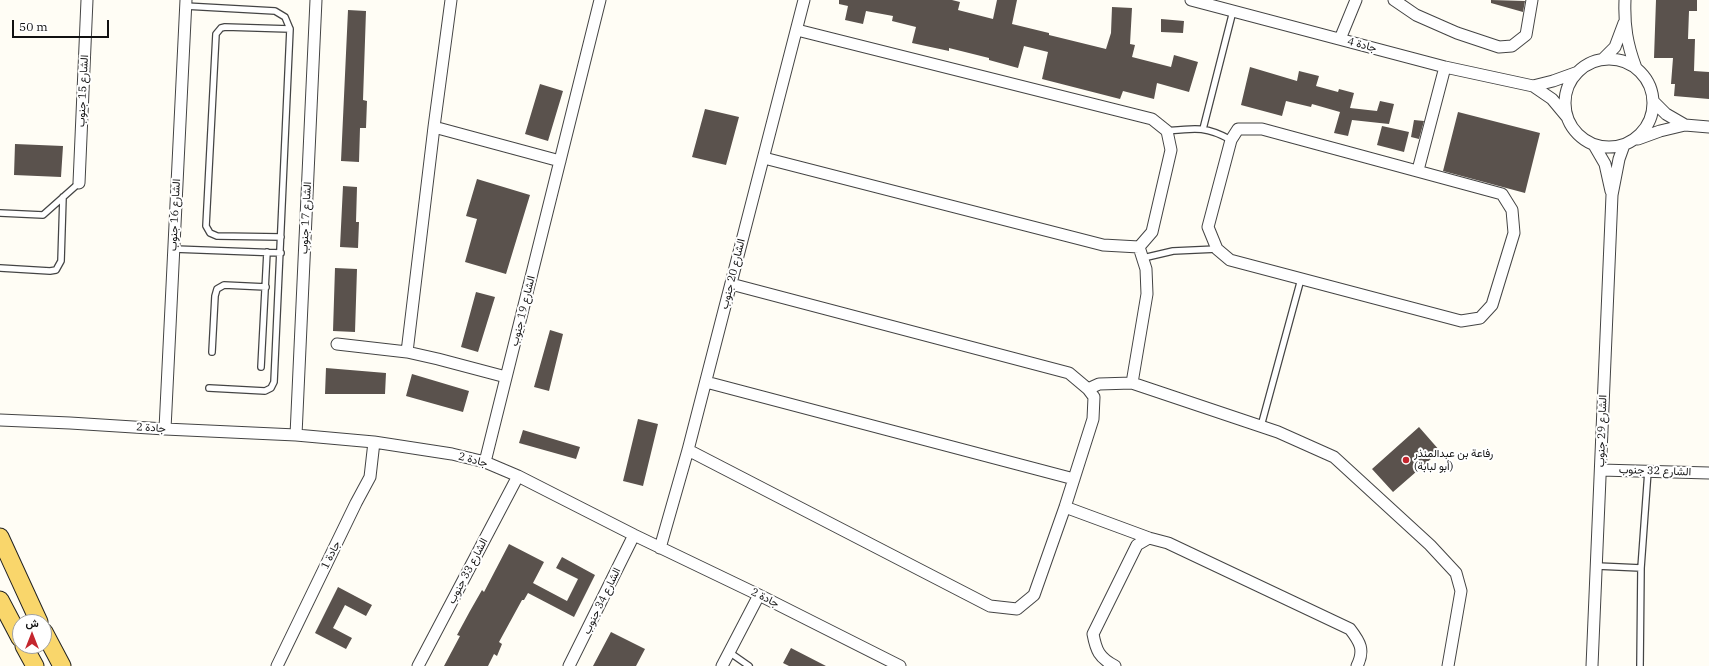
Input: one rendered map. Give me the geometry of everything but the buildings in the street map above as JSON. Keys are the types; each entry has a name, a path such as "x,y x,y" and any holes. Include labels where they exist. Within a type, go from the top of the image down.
{"main road":[{"path":"0,537 35,614"},
{"path":"0,600 12,623"},
{"path":"52,647 62,666"},
{"path":"28,654 35,666"}],"street":[{"name":"الشارع 15 جنوب","path":"79,183 87,0"},
{"name":"الشارع 17 جنوب","path":"296,435 316,0"},
{"path":"407,352 451,0"},
{"name":"الشارع 19 جنوب","path":"485,462 600,0"},
{"name":"الشارع 20 جنوب","path":"660,548 706,382 804,0"},
{"name":"جادة 4","path":"1192,0 1445,67 1533,86 1552,99 1567,117"},
{"path":"1340,39 1356,0"},
{"path":"1394,0 1416,15 1457,33 1499,47 1512,46 1526,35 1532,0"},
{"path":"1625,0 1625,22 1628,46 1636,68"},
{"name":"الشارع 16 جنوب","path":"165,429 185,3"},
{"path":"1603,59 1615,47 1625,22"},
{"path":"797,30 1152,119 1167,131 1171,150 1152,232 1139,247"},
{"path":"1635,140 1645,130 1652,116 1654,102 1652,89 1645,77 1636,68 1626,62 1615,59 1603,59 1590,63 1578,71 1566,92 1565,104 1567,117 1577,134 1582,139 1594,145 1609,148 1624,145 1660,131 1685,126 1709,127"},
{"path":"1418,170 1445,67"},
{"name":"جادة 4","path":"1533,86 1553,82 1578,71"},
{"path":"1654,102 1666,114 1685,126"},
{"path":"434,127 560,161"},
{"path":"1238,129 1262,129 1418,170 1502,194 1512,210 1514,233 1492,306 1480,318 1461,321 1230,260 1217,249 1208,227 1231,140 1238,129"},
{"name":"الشارع 29 جنوب","path":"1594,145 1605,164 1612,195"},
{"name":"الشارع 29 جنوب","path":"1592,666 1612,195 1619,159 1624,145"},
{"path":"764,158 1103,245 1139,247"},
{"path":"1132,383 1147,294 1146,269 1139,247"},
{"path":"688,450 990,606 1017,608 1034,595 1065,507 1093,419 1094,397 1088,389 1069,373 731,284"},
{"path":"337,344 407,352 506,377"},
{"path":"706,382 1074,479"},
{"path":"1088,389 1100,384 1132,383 1278,432 1334,457 1430,545 1456,573 1461,591 1448,666"},
{"name":"جادة 2","path":"0,420 70,422 165,429 296,435 374,442 452,454 485,462 518,476 660,548 759,595 900,666"},
{"name":"جادة 1","path":"277,666 370,477 374,442"},
{"name":"الشارع 32 جنوب","path":"1601,470 1709,473"},
{"name":"الشارع 33 جنوب","path":"418,666 518,476"},
{"path":"1065,507 1148,538 1168,543 1350,629 1361,644 1361,658 1357,666"},
{"name":"الشارع 34 جنوب","path":"569,666 634,535"},
{"path":"1115,666 1107,662 1096,650 1093,634 1137,545 1148,538"},
{"path":"722,666 759,595"}],"lane":[{"path":"185,3 275,11 285,18 290,29 282,237 273,385 265,391 209,388"},
{"path":"1203,129 1233,11"},
{"path":"282,237 217,236 210,233 206,226 214,42 216,34 225,27 290,29"},
{"path":"1167,131 1196,128 1215,131 1231,140"},
{"path":"0,213 43,215 79,183"},
{"path":"0,268 50,271 56,270 61,261 63,197"},
{"path":"174,249 280,253"},
{"path":"1143,258 1173,251 1217,249"},
{"path":"261,367 268,252"},
{"path":"1261,426 1301,279"},
{"path":"212,352 215,296 217,289 224,285 266,287"},
{"path":"1640,666 1641,568 1648,471"},
{"path":"1596,566 1641,568"},
{"path":"730,652 748,666"}],"place":[{"name":"رفاعة بن عبدالمنذر (أبو لبابة)","path":"1406,460"}]}
